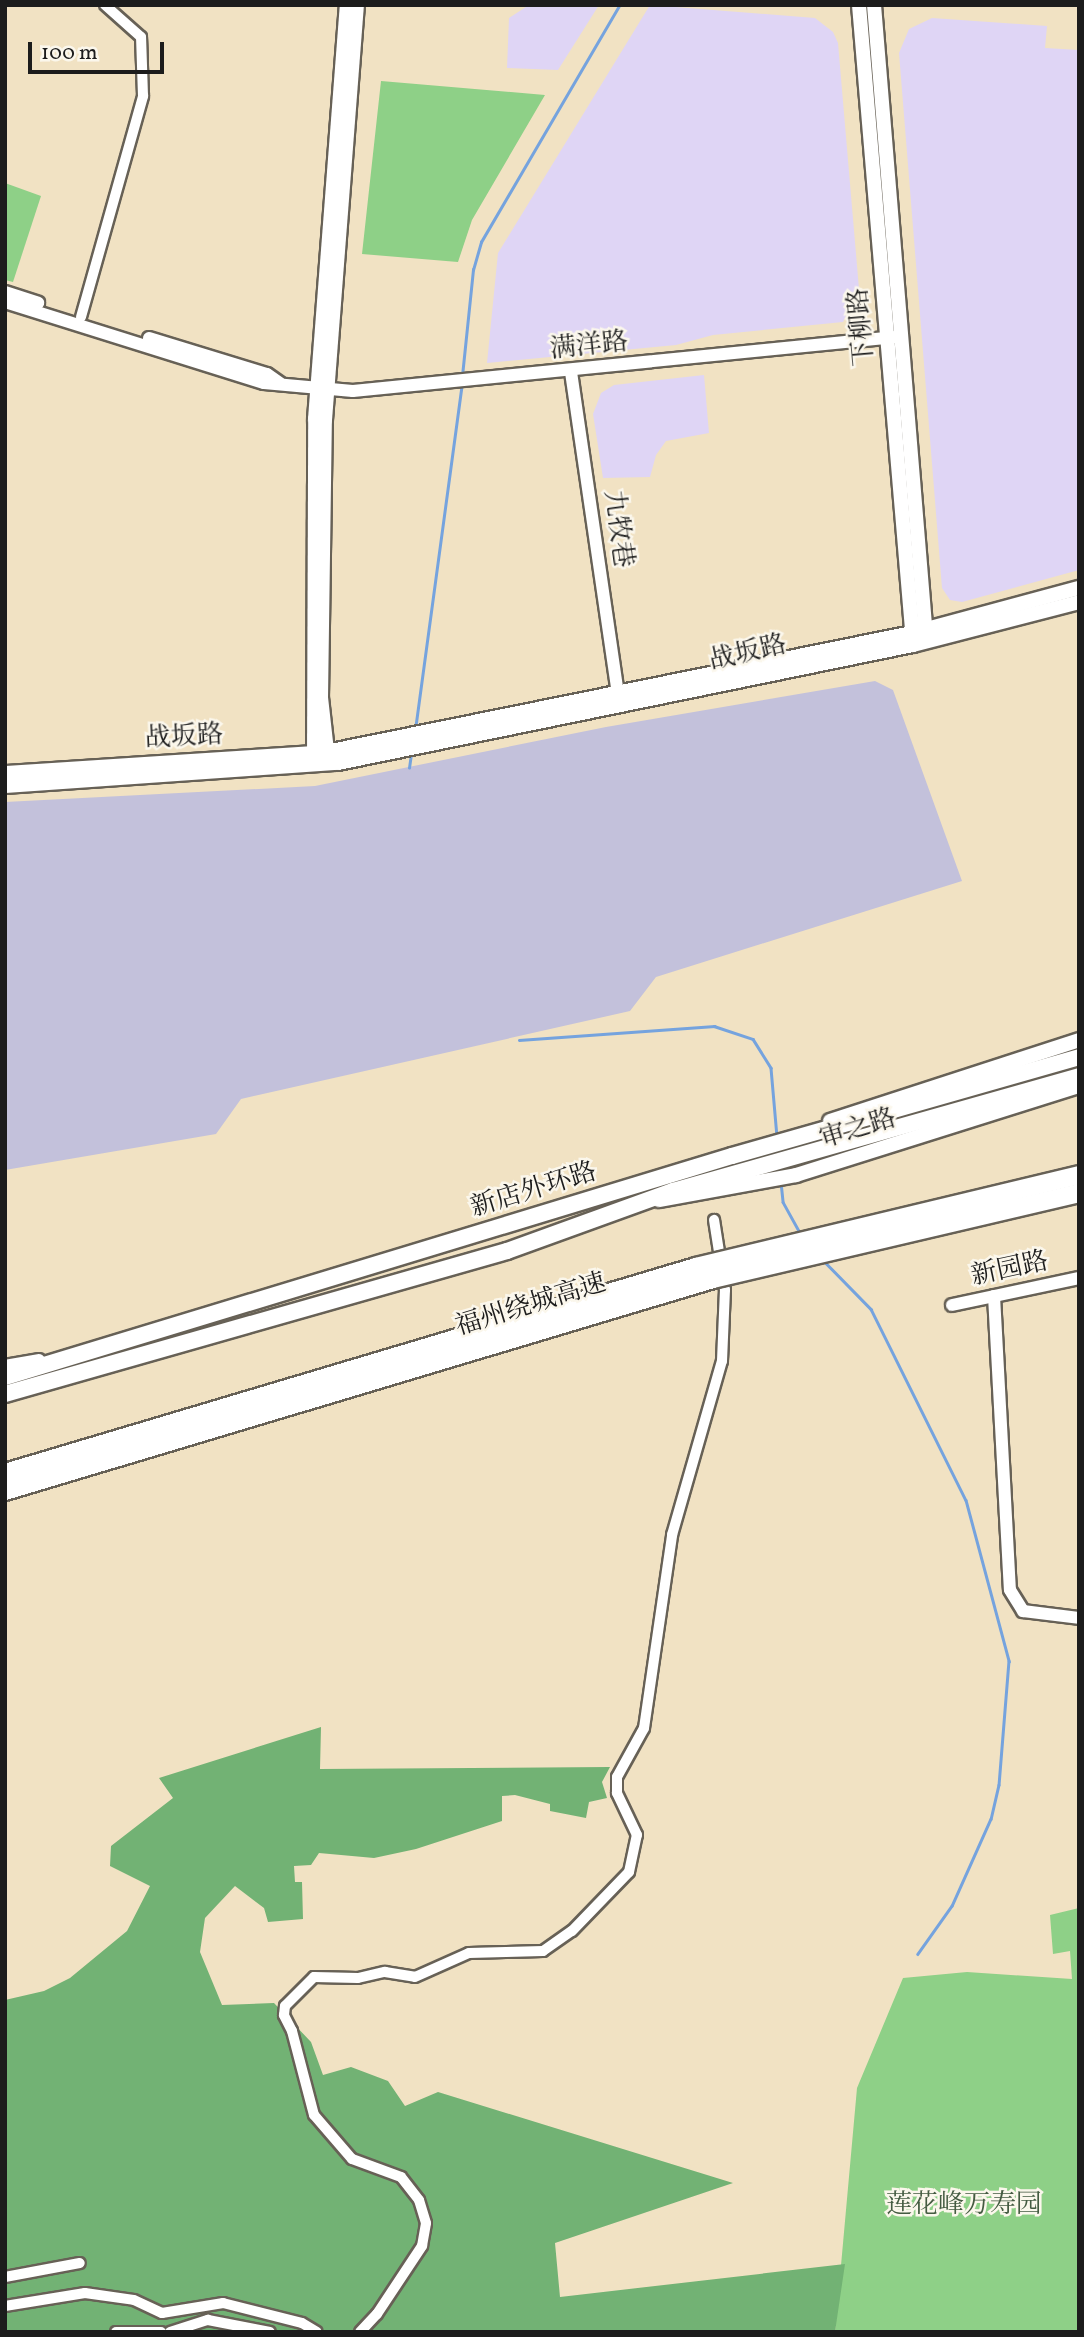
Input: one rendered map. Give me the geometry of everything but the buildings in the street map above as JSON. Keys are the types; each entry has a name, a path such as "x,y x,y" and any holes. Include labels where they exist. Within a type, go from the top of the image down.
{"highway":[{"name":"福州绕城高速","path":"5,1473 696,1267 1079,1175"},
{"name":"福州绕城高速","path":"5,1491 713,1279 1079,1193"}],"main road":[{"path":"321,759 321,388 347,5"},
{"path":"321,388 357,5"},
{"name":"下柳路","path":"859,5 896,337"},
{"name":"下柳路","path":"874,5 919,638"},
{"name":"战坂路","path":"426,739 618,693 919,638 1079,588"},
{"name":"战坂路","path":"5,784 321,759 919,638 1079,602"},
{"name":"战坂路","path":"5,773 321,759"},
{"name":"审之路","path":"765,1153 790,1135 1079,1040"},
{"name":"新店外环路","path":"5,1394 35,1389 507,1251 648,1201 765,1153 1079,1057"},
{"name":"新店外环路","path":"5,1377 60,1357 732,1156 765,1153 1079,1076"},
{"name":"审之路","path":"648,1201 769,1182 796,1175 1079,1086"},
{"path":"5,1367 60,1357"},
{"path":"5,1401 35,1389"}],"street":[{"path":"81,317 143,96 141,37 105,5"},
{"name":"满洋路","path":"5,292 267,374 280,384"},
{"name":"满洋路","path":"5,302 264,383 353,391 571,372 896,337"},
{"name":"九牧巷","path":"571,372 618,693"},
{"path":"360,2332 377,2315 422,2246 426,2222 418,2200 401,2177 352,2159 314,2115 292,2031 285,2019 285,2006 314,1977 353,1979 385,1972 415,1977 469,1953 543,1951 572,1931 629,1872 637,1841 618,1793 617,1777 645,1728 672,1535 722,1361 725,1290 714,1220"},
{"name":"新园路","path":"952,1305 1079,1278"},
{"path":"994,1296 1010,1590 1023,1611 1079,1618"},
{"path":"5,2277 80,2263"},
{"path":"5,2306 85,2293 134,2300 162,2313 223,2303 313,2331"},
{"path":"170,2332 218,2320 270,2332"},
{"path":"116,2332 161,2332"}],"shaded area":[{"path":"529,5 599,5 558,70 507,68 509,18"},
{"path":"650,5 815,18 833,32 838,43 859,289 843,322 713,335 676,345 487,363 498,253"},
{"path":"932,18 1047,26 1045,48 1079,50 1079,570 962,602 950,600 942,588 899,53 909,29"},
{"path":"704,375 709,433 666,441 656,455 650,477 603,478 593,414 601,393 614,385"},
{"path":"875,681 893,690 962,881 656,977 630,1011 241,1099 216,1134 5,1170 5,802 315,786 606,727"}],"green space":[{"path":"381,81 545,95 472,220 458,262 362,254"},
{"path":"5,183 41,196 13,282 5,280"},
{"path":"321,1727 320,1769 610,1767 602,1782 607,1798 589,1802 586,1818 550,1811 550,1804 515,1795 502,1796 502,1821 416,1849 374,1858 319,1853 311,1865 294,1866 295,1882 302,1882 303,1919 268,1922 264,1908 235,1886 205,1918 200,1952 222,2005 274,2003 311,2042 323,2075 351,2067 388,2081 405,2106 438,2092 733,2183 555,2243 560,2297 845,2264 835,2332 5,2332 5,2000 44,1991 70,1978 127,1931 150,1886 110,1866 111,1846 173,1798 159,1778"},
{"name":"莲花峰万寿园","path":"1079,1908 1079,2332 835,2332 857,2088 903,1978 967,1972 1072,1979 1070,1951 1053,1954 1050,1915"}],"waterway":[{"path":"462,376 473,270 481,242 619,6"},
{"path":"415,730 462,383"},
{"path":"409,768 411,754"},
{"path":"519,1040 714,1026 753,1039 771,1068 777,1137"},
{"path":"781,1182 783,1202 800,1233"},
{"path":"823,1260 871,1309 966,1500 1009,1661 999,1785 991,1819 952,1906 918,1954"}]}
